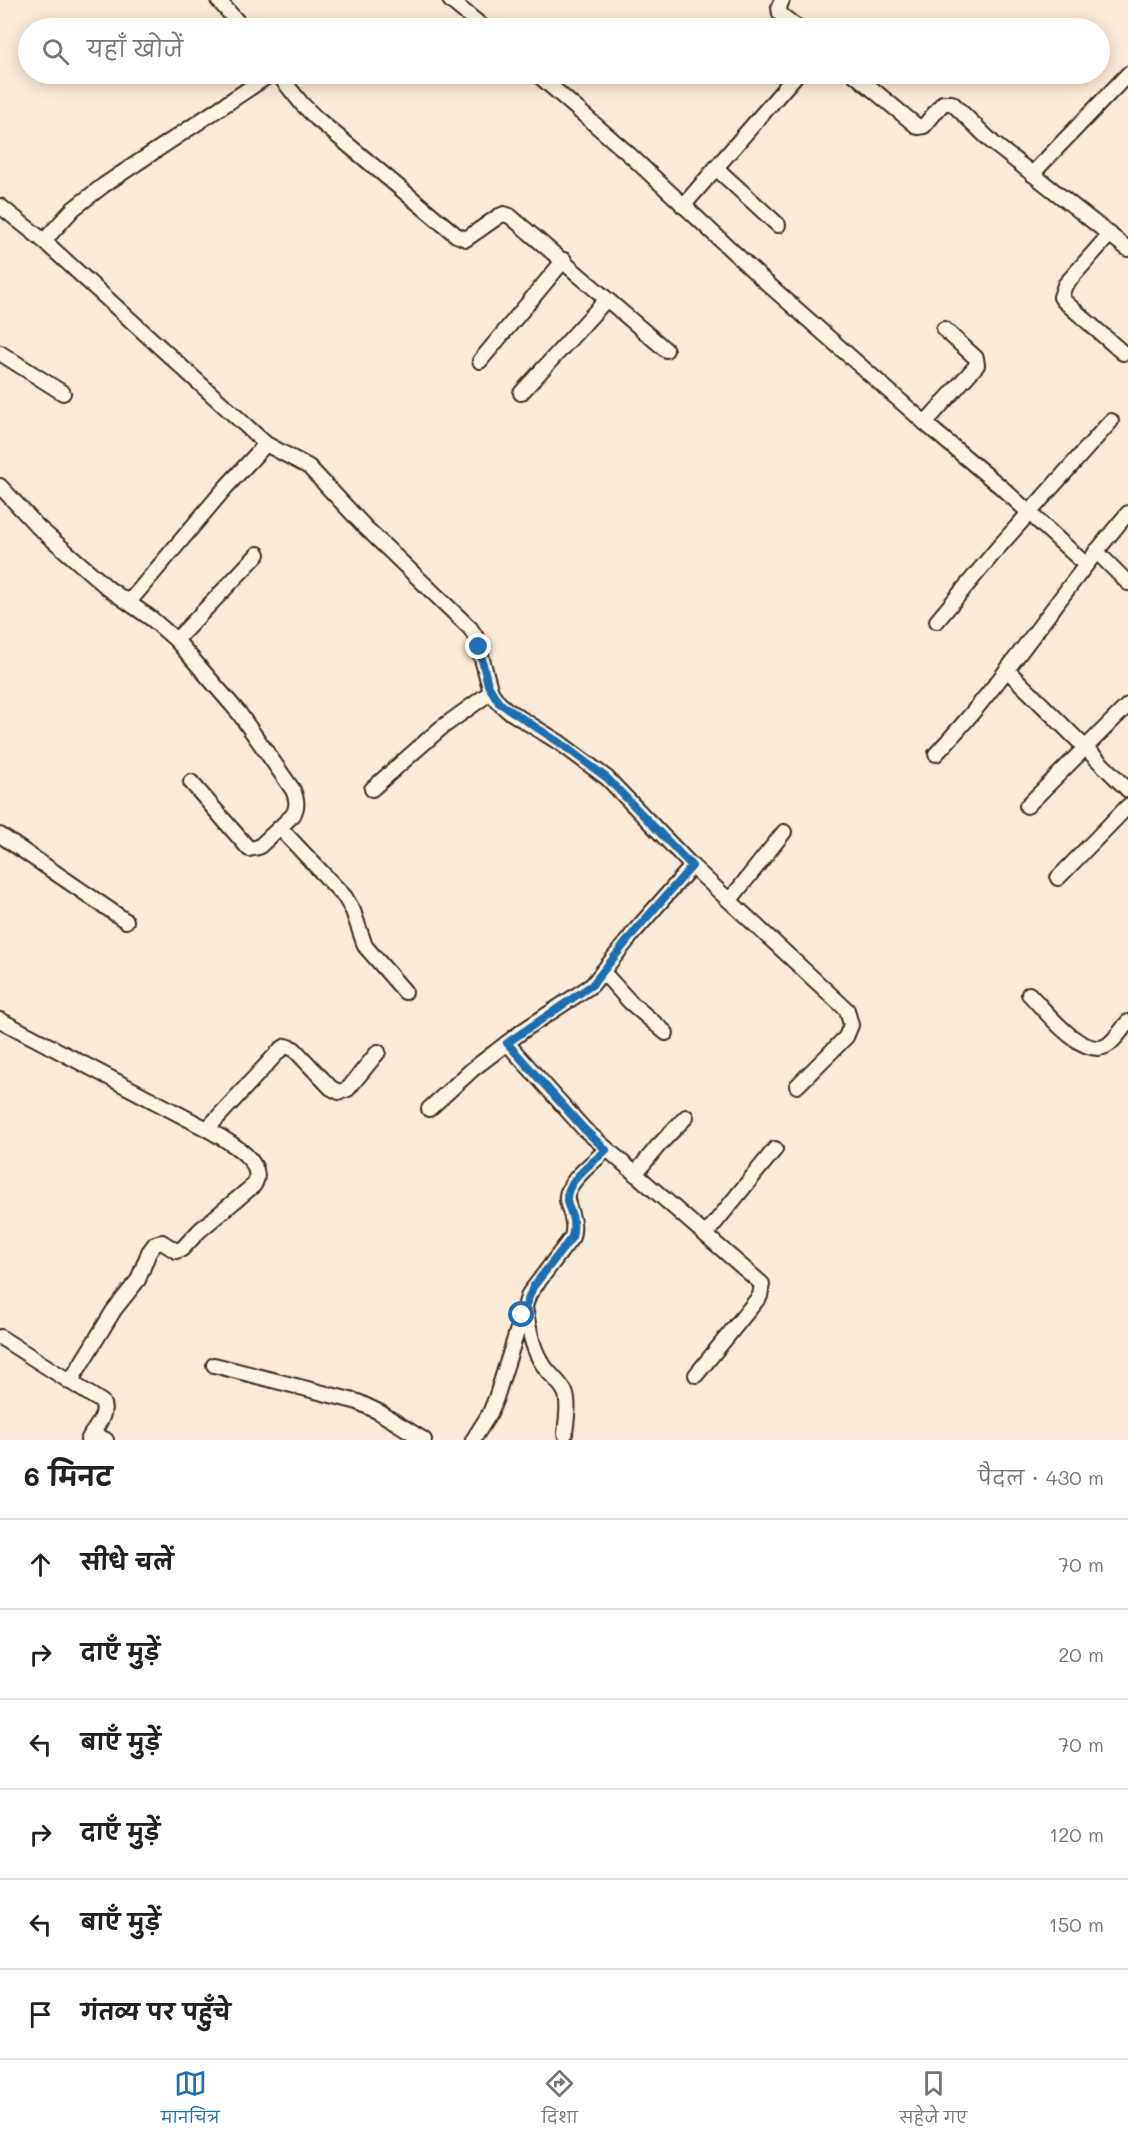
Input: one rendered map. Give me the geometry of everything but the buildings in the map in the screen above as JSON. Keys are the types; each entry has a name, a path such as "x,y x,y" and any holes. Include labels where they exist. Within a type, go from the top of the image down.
{"street":[{"path":"218,0 234,18"},
{"path":"450,0 472,18"},
{"path":"782,0 779,7 780,14 785,18"},
{"path":"1032,174 1128,74"},
{"path":"44,241 73,209 97,190 256,84"},
{"path":"286,84 316,118 456,235 466,239 504,214 515,219 666,350"},
{"path":"548,84 631,156 760,277 1085,564"},
{"path":"683,206 788,84"},
{"path":"866,84 918,127 924,126 943,103 952,103 993,143 1128,249"},
{"path":"716,168 778,225"},
{"path":"0,206 44,241 266,444 309,467 365,527 470,628 476,637 491,692 507,710 560,743 607,778 692,866 847,1010 850,1018 850,1031 797,1086"},
{"path":"1110,234 1065,285 1061,297 1123,353"},
{"path":"480,361 564,260"},
{"path":"521,393 606,300"},
{"path":"925,423 976,368 978,362 944,329"},
{"path":"0,353 63,393"},
{"path":"937,621 1111,421"},
{"path":"129,602 226,487 266,444"},
{"path":"0,486 38,527 109,589 152,619 176,640 239,713 293,790 296,810 259,847 254,849 246,847 190,782"},
{"path":"936,754 970,717 1085,564 1128,513"},
{"path":"1096,551 1128,583"},
{"path":"176,640 258,554"},
{"path":"1007,669 1128,790"},
{"path":"372,789 415,750 491,692"},
{"path":"1027,806 1128,705"},
{"path":"1058,878 1128,806"},
{"path":"280,828 345,897 353,911 365,946 405,992"},
{"path":"730,900 784,832"},
{"path":"0,835 126,921"},
{"path":"429,1109 507,1043 592,985 635,931 692,866"},
{"path":"603,972 630,1002 666,1033"},
{"path":"1029,994 1076,1040 1089,1048 1108,1045 1128,1022"},
{"path":"0,1020 207,1129 252,1160 257,1168 258,1178 254,1185 200,1230 180,1251 162,1242 155,1244 149,1252 138,1280 114,1310 70,1382"},
{"path":"507,1043 584,1129 606,1150 759,1280 763,1287 760,1296 696,1376"},
{"path":"207,1129 286,1046 294,1049 331,1088 339,1092 348,1089 378,1052"},
{"path":"635,1174 658,1146 687,1117"},
{"path":"706,1234 776,1149"},
{"path":"473,1440 490,1413 496,1398 533,1287 572,1237 574,1219 567,1203 569,1188 606,1150"},
{"path":"525,1306 537,1355 544,1368 565,1392 567,1403 565,1434"},
{"path":"0,1337 102,1402 105,1407 104,1413 90,1437 106,1440"},
{"path":"214,1365 358,1402 380,1412 424,1440"}],"route":[{"path":"479,647 488,685 499,703 560,743 607,778 692,866 635,931 592,985 507,1043 584,1129 606,1150 569,1188 567,1203 574,1219 572,1237 533,1287 522,1315"}]}
